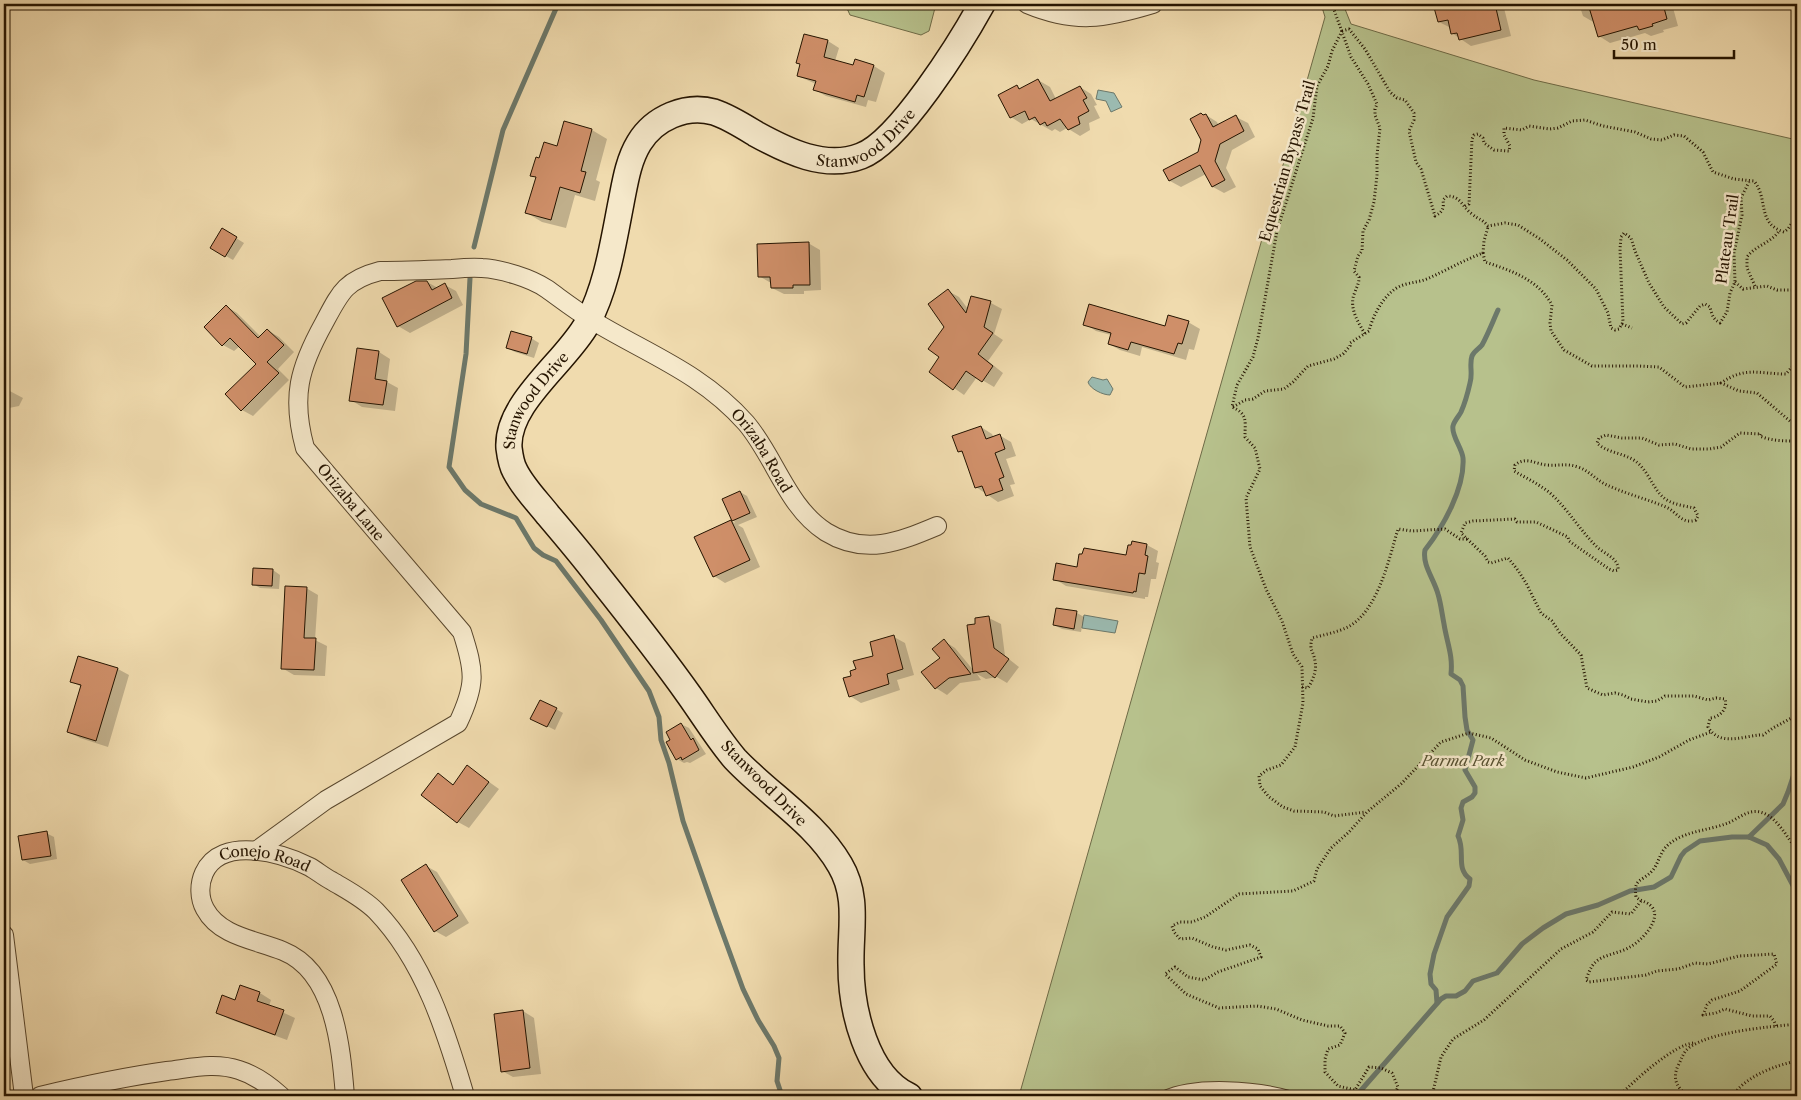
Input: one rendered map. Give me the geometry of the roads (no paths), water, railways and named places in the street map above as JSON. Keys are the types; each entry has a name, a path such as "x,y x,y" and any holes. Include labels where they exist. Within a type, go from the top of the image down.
{"main road":[{"name":"Stanwood Drive","path":"909,1096 896,1088 881,1073 861,1030 851,978 853,898 849,883 841,867 815,834 747,771 722,743 668,667 583,556 533,497 512,465 509,437 520,407 567,352 589,319 598,300 605,279 632,158 644,136 656,124 680,112 694,110 710,111 732,120 778,146 808,157 837,161 862,156 881,144 904,119 953,51 982,4"}],"street":[{"path":"1027,4 1058,15 1083,18 1111,15 1153,4"},
{"name":"Orizaba Lane","path":"256,852 326,800 458,723 472,689 473,676 462,632 305,448 300,431 298,409 303,365 341,292 352,282 365,275 380,271 482,268 513,275 539,284 589,319"},
{"name":"Orizaba Road","path":"589,319 680,369 711,391 737,414 760,442 798,505 809,518 827,533 854,543 877,546 901,541 937,526"},
{"name":"Conejo Road","path":"345,1096 342,1058 333,1020 320,984 310,970 298,959 284,951 244,938 226,929 211,919 204,908 200,894 201,880 205,870 215,859 226,853 239,850 274,854 309,867 351,891 375,910 414,964 435,1004 465,1096"},
{"path":"4,935 24,1096"},
{"path":"40,1096 104,1081 197,1066 218,1066 239,1070 256,1077 281,1096"}],"lane":[{"path":"1164,1096 1187,1089 1216,1088 1264,1090 1291,1096"}],"water":[{"path":"1098,90 1114,93 1122,107 1111,112 1106,101 1096,99"},
{"path":"1092,377 1103,380 1107,379 1113,389 1110,395 1100,393 1089,385 1088,382"},
{"path":"1084,615 1118,621 1115,633 1082,628"}],"waterway":[{"path":"474,247 503,130 558,4"},
{"path":"470,278 466,354 449,467 465,490 481,504 516,518 534,548 556,561 601,620 649,691 659,717 661,740 669,763 683,821 716,915 743,989 779,1058 777,1081 782,1096"},
{"path":"1437,1003 1436,990 1431,984 1430,974 1434,954 1447,917 1469,886 1470,879 1463,870 1458,836 1463,820 1461,808 1463,802 1472,797 1475,793 1475,787 1465,770 1473,740 1467,730 1463,686 1460,680 1451,674 1450,655 1440,602 1425,561 1425,550 1439,530 1457,494 1463,470 1463,458 1453,426 1461,412 1471,380 1472,356 1482,345 1498,310"},
{"path":"1749,837 1783,804 1797,765"},
{"path":"1356,1096 1441,999 1446,996 1456,996 1465,991 1473,981 1497,973 1522,944 1566,914 1598,905 1630,891 1654,887 1671,877 1685,851 1700,841 1749,837 1767,845 1779,859 1797,893"}],"park label":[{"name":"Parma Park","path":"1463,760"}]}
